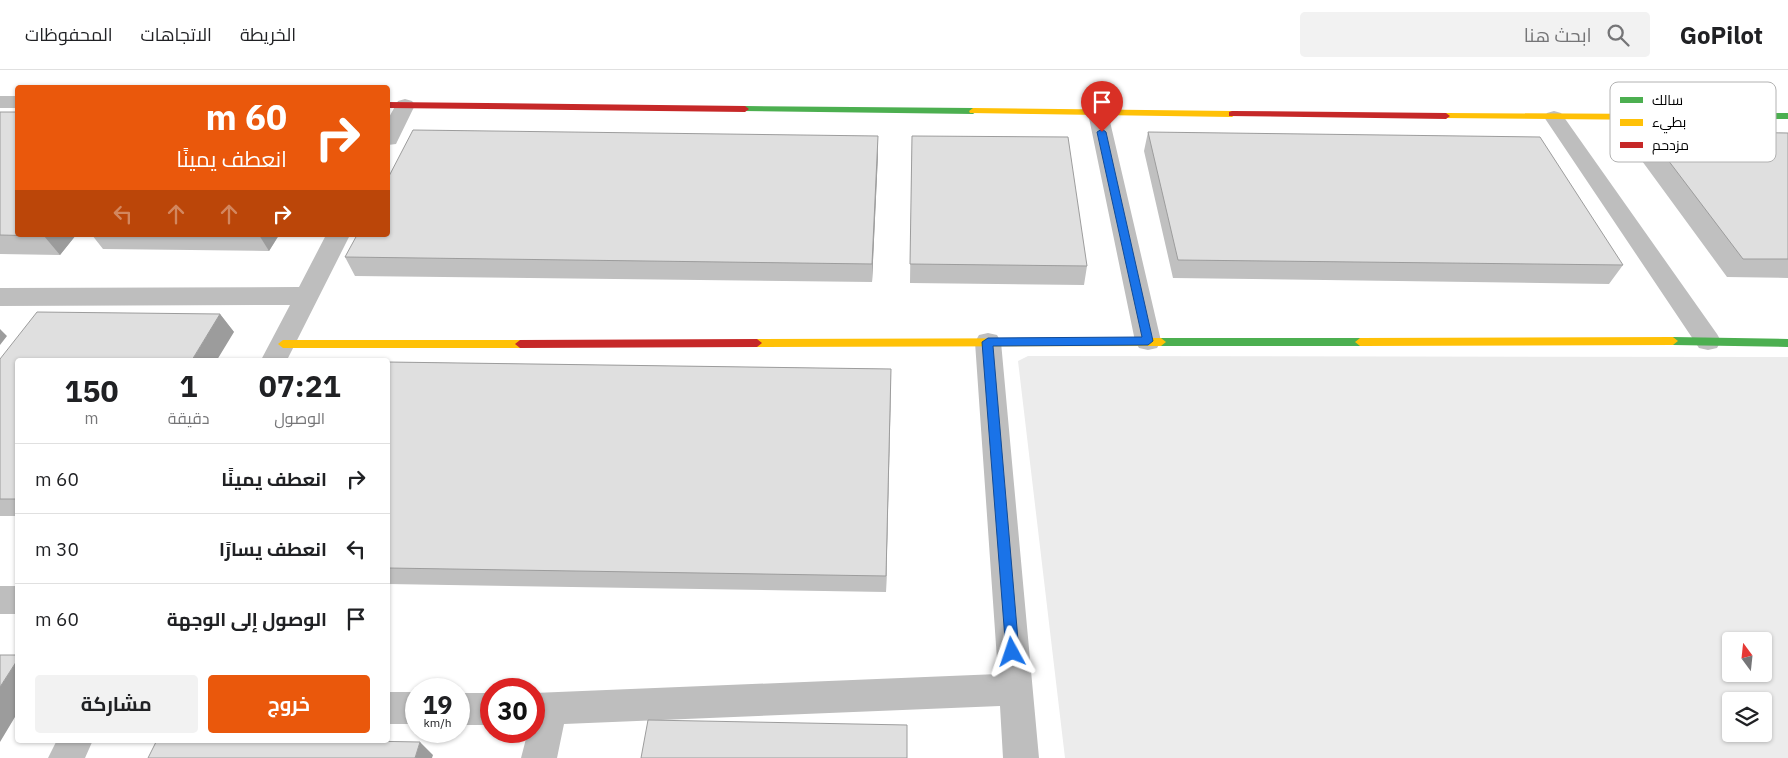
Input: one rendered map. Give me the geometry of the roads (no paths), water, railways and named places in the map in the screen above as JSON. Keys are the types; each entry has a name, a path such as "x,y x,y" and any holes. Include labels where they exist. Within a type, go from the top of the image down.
{"street":[{"path":"0,102 15,102"},
{"path":"390,130 396,105 1610,117"},
{"path":"1098,113 1148,341"},
{"path":"1554,117 1708,341"},
{"path":"337,237 278,352 1148,341 1708,341 1788,343"},
{"path":"0,298 306,296"},
{"path":"988,342 1021,758"},
{"path":"0,600 15,600"},
{"path":"545,709 1016,689"},
{"path":"390,708 405,708"},
{"path":"66,758 74,743"},
{"path":"540,758 541,743"}]}
